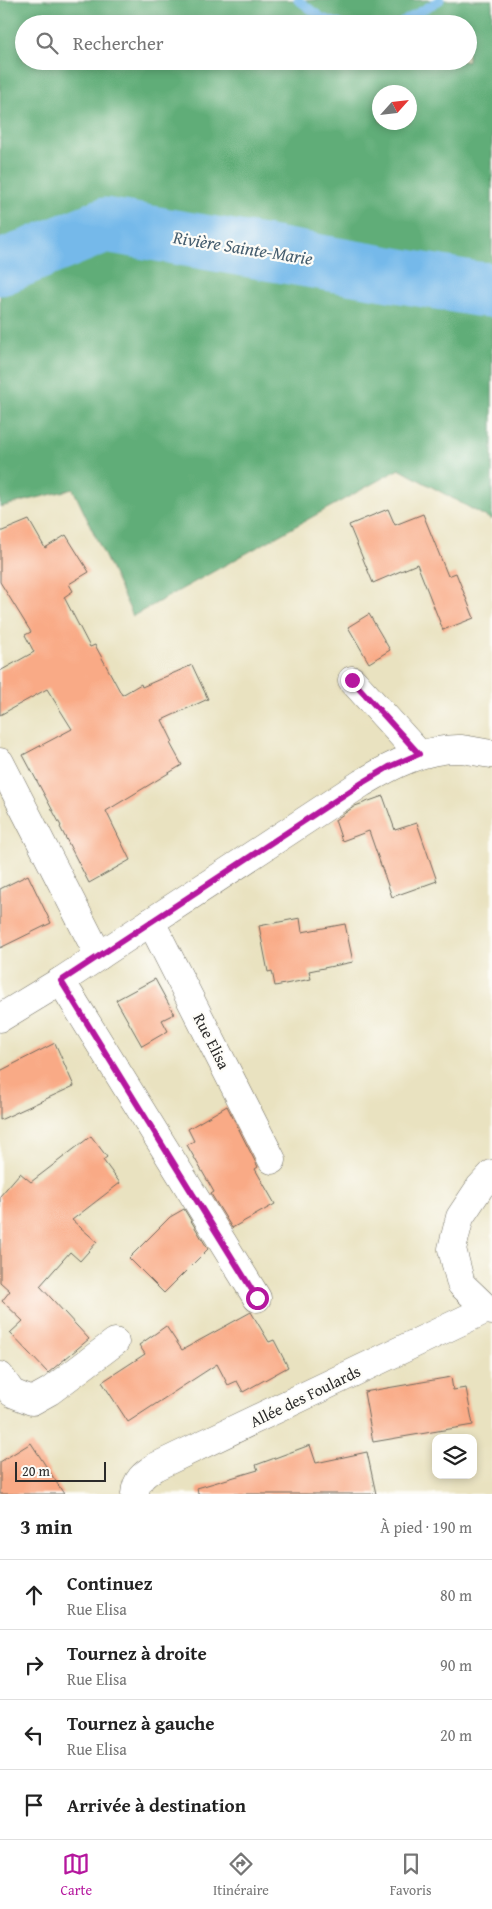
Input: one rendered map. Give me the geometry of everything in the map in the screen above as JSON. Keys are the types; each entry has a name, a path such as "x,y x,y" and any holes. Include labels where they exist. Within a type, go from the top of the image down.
{"street":[{"path":"352,680 419,754"},
{"path":"0,1018 61,981 389,767 419,754 460,749 492,754"},
{"path":"0,762 99,956"},
{"name":"Rue Elisa","path":"151,922 272,1160"},
{"path":"61,981 257,1298"},
{"path":"490,1310 461,1284 452,1249 460,1217 480,1187 492,1174"},
{"name":"Allée des Foulards","path":"135,1494 135,1486 143,1475 155,1468 490,1310"},
{"path":"0,1376 12,1393 32,1401 50,1391 114,1342"}],"green space":[{"path":"0,0 492,0 492,520 399,469 133,616 73,489 0,507"}],"building":[{"path":"388,509 395,525 423,514 448,576 456,573 474,618 443,630 417,564 373,583 349,525"},
{"path":"29,520 45,548 66,535 89,572 69,584 73,591 64,597 90,647 95,645 122,695 141,684 142,687 192,665 208,699 162,720 173,742 170,743 182,765 106,811 130,860 89,883 23,755 72,729 47,689 0,715 0,671 34,652 25,635 31,632 0,582 0,532"},
{"path":"369,614 390,650 369,663 348,627"},
{"path":"383,796 395,830 417,823 437,881 392,897 369,831 342,841 335,820 355,806"},
{"path":"28,875 51,923 0,948 0,889"},
{"path":"300,918 302,932 345,924 353,962 309,971 311,979 275,986 272,971 268,972 259,926"},
{"path":"155,979 174,1014 162,1020 168,1031 142,1046 116,1000"},
{"path":"55,1043 74,1086 0,1120 0,1071"},
{"path":"227,1106 258,1167 255,1169 275,1204 232,1228 211,1194 214,1192 187,1145 194,1141 188,1129"},
{"path":"91,1136 107,1157 103,1160 120,1183 72,1220 97,1242 80,1261 70,1252 40,1286 89,1339 48,1373 10,1333 23,1321 2,1301 10,1291 0,1282 0,1196 20,1173 31,1182"},
{"path":"184,1209 208,1249 164,1293 129,1258 170,1217"},
{"path":"251,1312 269,1342 274,1340 288,1367 243,1392 237,1381 228,1385 217,1364 128,1422 102,1382 145,1354 139,1345 166,1326 182,1350"},
{"path":"451,1377 453,1390 466,1388 473,1425 373,1442 364,1392"},
{"path":"31,1443 64,1494 0,1494 0,1462"},
{"path":"310,1445 316,1463 367,1452 376,1494 198,1494 197,1488 258,1470 256,1465"}],"waterway":[{"path":"298,0 318,15"},
{"path":"414,15 440,0"},
{"name":"Rivière Sainte-Marie","path":"0,268 105,225 492,290"}],"route":[{"path":"257,1298 61,981 362,783 389,767 419,754 352,680"}]}
